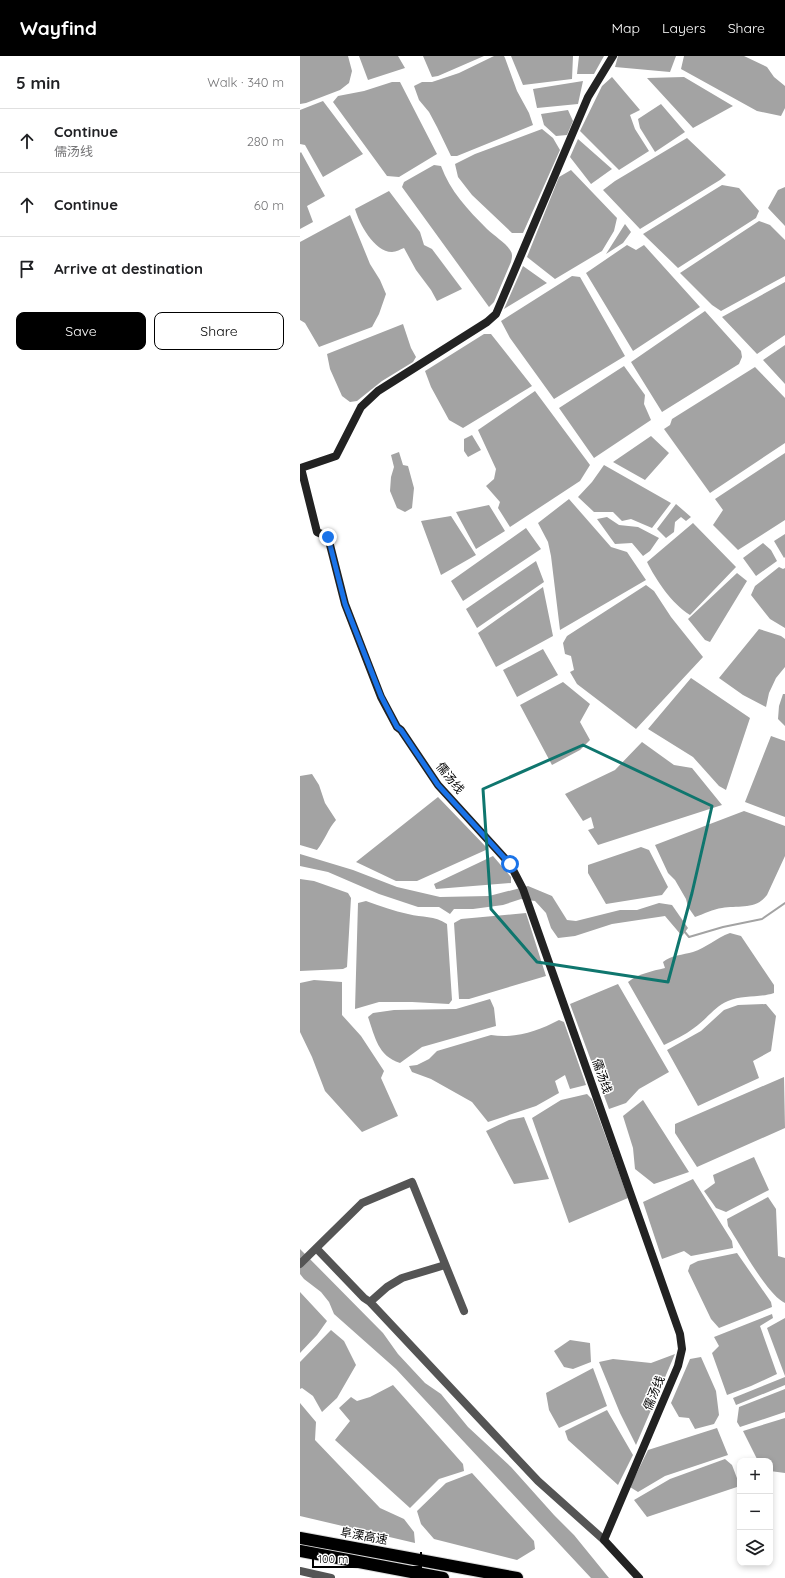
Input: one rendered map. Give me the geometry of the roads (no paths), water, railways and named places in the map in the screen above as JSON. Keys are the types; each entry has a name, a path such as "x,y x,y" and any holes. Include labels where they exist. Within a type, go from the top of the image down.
{"highway":[{"name":"阜溧高速","path":"300,1538 517,1578"},
{"path":"300,1551 443,1578"}],"street":[{"name":"儒汤线","path":"604,1540 678,1366 682,1349 680,1334 523,889 510,864 438,785 401,730 397,727 381,696 345,604 328,537 317,532 302,468 336,456 360,407 378,391 487,322 496,314 588,98 613,56"},
{"path":"300,1264 317,1249 362,1203 412,1182 464,1311"},
{"path":"317,1249 364,1298 370,1302 538,1481 604,1540 639,1578"},
{"path":"370,1302 387,1287 402,1278 445,1265"},
{"path":"300,1571 331,1578"}],"waterway":[{"path":"684,931 689,937 723,927 762,919 785,903"}]}
